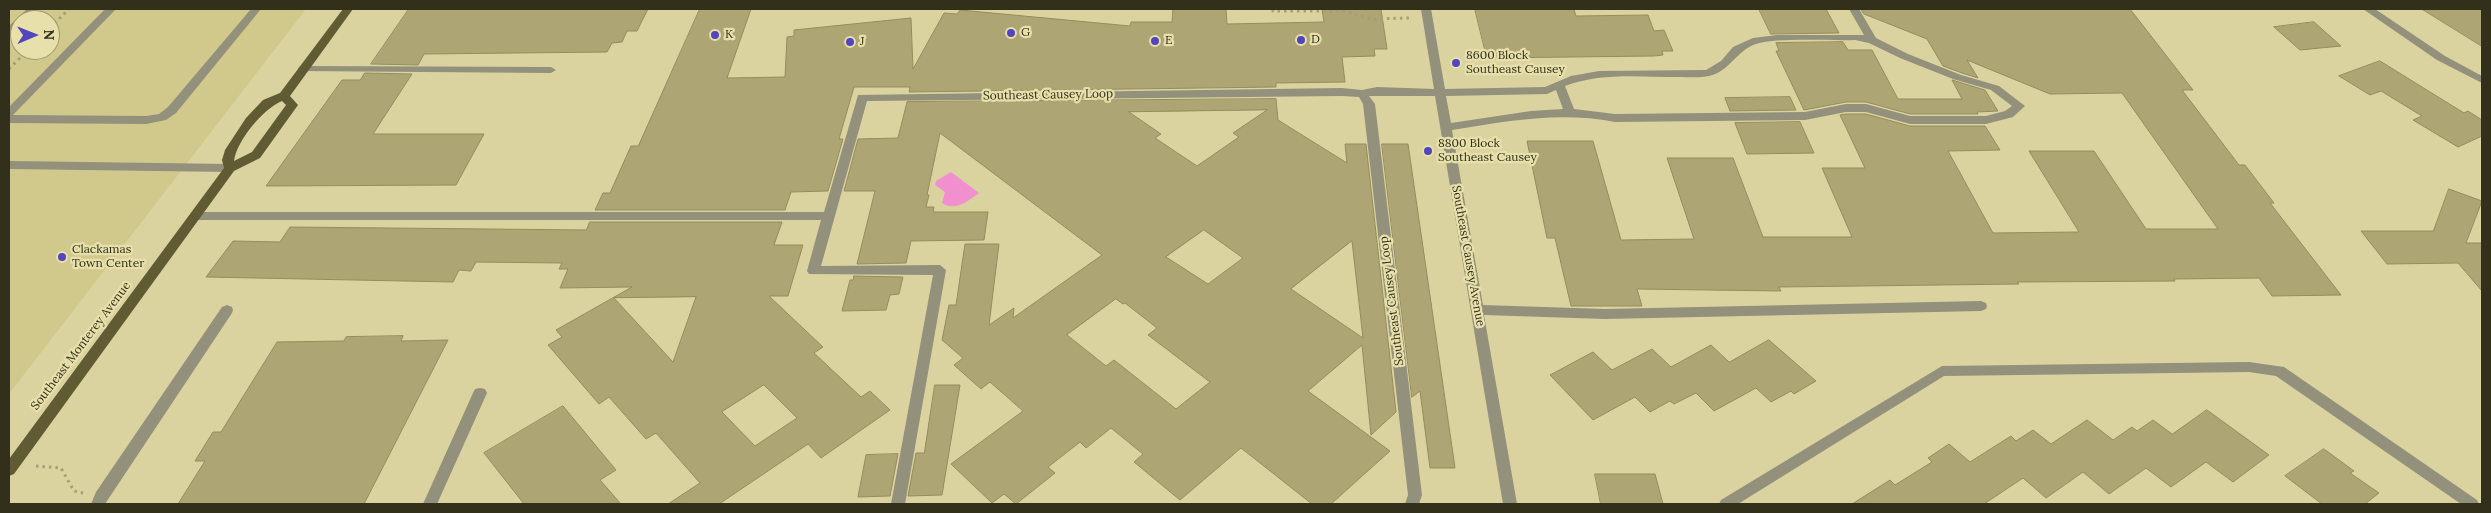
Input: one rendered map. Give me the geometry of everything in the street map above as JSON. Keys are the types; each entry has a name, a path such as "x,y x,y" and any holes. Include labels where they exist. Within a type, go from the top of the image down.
{"main road":[{"name":"Southeast Monterey Avenue","path":"230,168 228,160 231,150 250,121 267,104 284,96 348,9"},
{"name":"Southeast Monterey Avenue","path":"11,467 230,168 256,155 292,105 284,96"}],"street":[{"path":"9,113 110,9"},
{"path":"9,119 146,120 162,117 172,110 256,9"},
{"path":"1854,9 1872,40"},
{"path":"2368,9 2441,58 2482,80"},
{"name":"Southeast Causey Avenue","path":"1426,13 1510,504"},
{"path":"1362,94 1377,91 1467,93 1547,90 1575,78 1599,74 1708,73 1725,63 1737,49 1753,41 1777,38 1855,37 1872,40 1904,56 1957,77 1995,88 2019,106 2008,114 1986,120 1910,120 1866,108 1846,108 1805,116 1615,118 1592,112 1570,112 1446,127"},
{"path":"303,69 550,70"},
{"path":"1559,85 1570,112"},
{"name":"Southeast Causey Loop","path":"898,504 940,270 813,271 862,98 1342,92 1362,94 1370,104 1415,495 1412,504"},
{"path":"9,165 230,168"},
{"path":"196,216 829,216"},
{"path":"1477,310 1605,314 1981,306"},
{"path":"100,500 227,310"},
{"path":"1726,504 1942,371 2249,367 2279,371 2472,504"},
{"path":"430,504 480,393"}],"path":[{"path":"60,18 70,9"},
{"path":"1273,9 1273,11 1344,11 1372,19 1426,13"},
{"path":"9,69 18,60"},
{"path":"11,467 62,468 74,491 100,500"}],"shaded area":[{"name":"Clackamas Town Center","path":"9,9 306,9 9,394"},
{"path":"951,172 979,193 957,206 942,203 945,192 935,185 936,181"}],"building":[{"path":"409,9 648,9 637,31 627,31 622,42 612,43 607,52 424,54 418,65 371,64"},
{"path":"700,9 751,9 727,78 785,77 787,37 794,36 794,30 911,18 913,69 944,13 957,14 960,10 1130,26 1131,22 1172,22 1173,9 1226,9 1227,24 1324,22 1322,9 1381,9 1387,49 1374,49 1375,56 1342,57 1345,82 1276,83 1276,87 909,92 910,87 854,87 839,139 843,139 828,191 791,192 785,210 595,210 603,193 610,193 631,146 638,146"},
{"path":"1475,9 1574,9 1576,16 1648,15 1654,31 1664,30 1673,51 1662,51 1663,55 1654,56 1487,58"},
{"path":"1759,9 1826,9 1839,33 1771,34"},
{"path":"1861,9 2130,9 2193,90 2182,90 2239,165 2245,165 2274,203 2270,203 2341,295 2272,296 2259,278 2174,279 2175,281 1779,287 1781,291 1637,289 1642,306 1571,306 1555,238 1547,238 1527,141 1593,141 1621,240 1694,239 1667,158 1733,158 1763,237 1852,237 1822,168 1865,168 1840,115 1846,114 1866,114 1910,126 1985,126 2000,150 1948,151 1993,233 2079,232 2029,151 2094,151 2146,229 2218,229 2122,93 2050,94 1967,60 1978,78 1962,73 1943,66 1927,39 1864,14"},
{"path":"2422,9 2482,9 2482,46"},
{"path":"2314,22 2341,46 2300,50 2274,27"},
{"path":"1843,42 1848,50 1872,50 1898,99 1962,99 1952,80 1985,90 1998,111 1977,112 1978,114 1910,114 1866,102 1846,102 1804,110 1776,51 1779,51 1776,43"},
{"path":"2380,61 2464,113 2468,111 2482,120 2482,136 2458,147 2413,120 2422,116 2381,91 2370,95 2339,76"},
{"path":"365,73 412,74 373,134 484,134 456,185 266,186 342,80 360,80"},
{"path":"1790,97 1796,110 1730,111 1725,98"},
{"path":"1276,99 1278,120 1347,163 1345,144 1366,144 1396,412 1371,435 1362,345 1308,391 1390,451 1331,504 1312,504 1241,448 1180,500 1134,462 1143,454 1111,428 1086,448 1080,442 1048,467 1055,473 1016,504 1004,494 992,503 951,464 1023,411 990,382 981,389 954,365 963,358 942,340 949,305 956,305 965,244 999,244 989,325 1014,308 1013,318 1102,255 940,133 926,207 934,207 933,212 988,212 984,240 911,241 906,263 857,264 875,191 844,191 858,139 898,138 907,102","holes":["1267,110 1233,133 1239,137 1197,166 1155,138 1161,134 1129,112","1204,230 1243,258 1208,284 1166,257","1352,241 1363,338 1291,289","1116,299 1123,304 1125,303 1157,328 1148,335 1210,382 1176,409 1114,360 1106,366 1067,335"]},
{"path":"1800,122 1814,153 1747,154 1735,123"},
{"path":"1382,144 1408,144 1455,468 1430,468 1420,391 1412,397"},
{"path":"2449,189 2482,201 2466,243 2482,243 2482,291 2458,263 2387,264 2361,231 2433,231"},
{"path":"590,222 782,222 774,245 803,245 788,296 769,296 823,347 814,353 861,397 870,391 890,410 821,458 808,444 719,504 668,504 700,483 656,433 646,439 609,397 599,404 548,345 562,337 556,330 632,287 560,288 568,269 559,269 562,263 476,262 471,271 459,270 453,282 206,277 233,241 280,242 290,227 586,230","holes":["696,297 673,362 614,298","764,385 797,418 755,446 722,412"]},
{"path":"854,276 903,277 899,294 890,295 886,310 842,311 850,280 853,280"},
{"path":"403,336 401,341 448,340 364,504 178,504 205,461 195,461 213,432 221,432 277,342 344,341 346,337"},
{"path":"1769,340 1816,381 1794,394 1791,391 1771,402 1756,388 1714,411 1696,393 1674,404 1670,401 1650,412 1635,397 1593,420 1550,375 1593,352 1612,370 1652,349 1671,367 1711,345 1729,362"},
{"path":"935,385 960,385 942,495 908,496 916,453 924,453"},
{"path":"563,406 616,470 600,480 621,504 524,504 484,453"},
{"path":"2207,410 2269,455 2233,482 2206,462 2171,487 2146,468 2109,494 2083,472 2046,498 2023,478 1984,504 1852,504 1890,480 1895,485 1932,462 1928,458 1949,444 1970,462 2011,436 2016,441 2033,430 2051,444 2087,420 2113,440 2132,427 2137,431 2153,420 2172,434"},
{"path":"2324,449 2354,471 2350,473 2379,493 2365,504 2322,504 2285,476"},
{"path":"898,454 890,496 858,497 866,455"},
{"path":"1595,474 1655,474 1663,504 1601,504"}],"place":[{"name":"G","path":"1011,33"},
{"name":"K","path":"715,35"},
{"name":"D","path":"1301,40"},
{"name":"E","path":"1155,41"},
{"name":"J","path":"850,42"},
{"name":"8600 Block Southeast Causey","path":"1456,63"},
{"name":"8800 Block Southeast Causey","path":"1428,151"},
{"name":"Clackamas Town Center","path":"62,257"}]}
